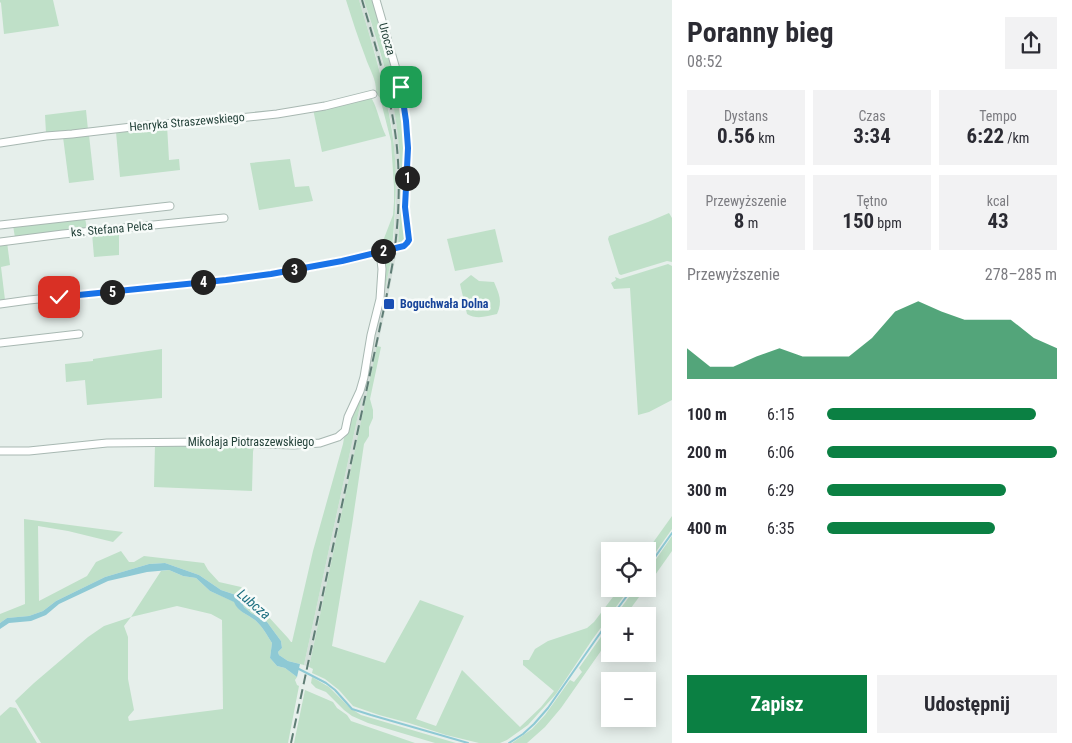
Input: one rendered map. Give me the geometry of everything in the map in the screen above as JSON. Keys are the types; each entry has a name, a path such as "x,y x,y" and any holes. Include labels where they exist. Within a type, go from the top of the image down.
{"street":[{"name":"Urocza","path":"376,0 400,83 408,148 405,207 409,240 404,246 380,252"},
{"name":"Henryka Straszewskiego","path":"0,144 46,136 277,114 326,106 373,94"},
{"name":"ks. Stefana Pelca","path":"0,225 170,206"},
{"name":"ks. Stefana Pelca","path":"0,242 224,218"},
{"path":"0,304 271,274 380,252"},
{"name":"Mikołaja Piotraszewskiego","path":"0,452 107,443 205,442 294,445 320,443 338,437 344,431 364,377 371,335 380,299 382,269 380,252"},
{"path":"0,344 79,334"}],"shaded area":[{"path":"359,0 364,0 389,84 395,113 401,174 398,245 309,667 304,665 393,251 396,203 393,132 376,56"}],"green space":[{"path":"0,0 53,0 59,26 4,34"},
{"path":"346,0 359,0 378,65 389,114 396,174 392,247 386,247 383,244 393,215 394,187 391,141 380,98 376,93 374,79"},
{"path":"364,0 375,0 397,80 405,127 406,239 405,243 398,245 401,185 397,125 386,74"},
{"path":"372,99 386,136 322,152 313,109"},
{"path":"86,110 88,130 46,133 45,115"},
{"path":"167,125 169,160 179,159 180,170 120,177 116,132"},
{"path":"89,135 94,180 69,183 63,137"},
{"path":"290,159 295,187 309,186 313,201 259,210 250,163"},
{"path":"669,213 672,218 672,262 667,261 619,274 608,239 609,236"},
{"path":"85,218 87,229 15,238 13,225"},
{"path":"495,229 503,262 455,271 447,239"},
{"path":"119,231 119,255 94,257 92,233"},
{"path":"7,242 10,265 1,267 5,300 0,301 0,243"},
{"path":"393,251 304,665 288,661 279,655 278,652 282,648 281,641 267,622 244,607 236,595 221,590 199,575 165,563 149,564 105,577 56,601 43,611 29,616 7,618 0,623 0,614 25,604 24,519 123,532 113,542 38,526 39,601 87,576 96,562 121,551 129,562 134,562 144,556 204,563 219,582 241,587 292,642 313,551 369,352 383,253"},
{"path":"668,264 672,266 672,400 649,412 638,415 630,288 614,289 611,283 616,280 615,277 620,279"},
{"path":"471,275 479,281 494,282 500,301 497,314 478,317 467,314 460,284"},
{"path":"377,346 381,347 370,399 373,418 369,427 369,436 364,444 332,646 385,663 420,600 464,616 416,719 436,726 462,670 520,727 541,707 554,691 523,665 523,660 529,660 535,649 548,641 587,628 601,613 601,628 556,694 528,725 500,743 479,743 446,735 353,706 339,690 325,679 312,673 313,669 309,667"},
{"path":"162,349 162,398 87,405 85,380 66,382 65,364"},
{"path":"155,444 254,446 252,491 154,487"},
{"path":"672,516 672,529 656,552 656,542 653,542"},
{"path":"672,536 672,551 656,574 656,559"},
{"path":"169,570 183,576 196,578 210,591 235,602 241,611 255,620 262,628 272,643 270,658 277,666 285,668 297,677 295,680 299,686 288,743 41,743 15,701 88,637 104,626 131,617 161,571","holes":["177,606 211,614 222,620 223,709 129,721 128,717 134,710 128,679 128,637 124,626 131,617"]},
{"path":"613,597 623,597 616,607 605,607"},
{"path":"629,597 639,597 632,607 622,607"},
{"path":"601,637 601,651 561,708 545,727 527,743 512,743 532,729 545,715 570,680 574,682 582,672 579,668"},
{"path":"312,677 329,687 350,708 361,715 456,743 435,743 368,723 352,716 326,692 316,688 311,683"},
{"path":"305,690 333,702 351,721 415,743 294,743"},
{"path":"10,707 16,708 37,743 0,743 0,716"}],"water":[{"path":"165,563 199,575 221,590 236,595 244,607 267,622 281,641 282,648 278,652 279,655 288,661 300,664 297,677 285,668 277,666 270,658 272,643 258,622 240,611 234,602 210,591 196,578 183,576 169,570 147,572 108,581 59,604 46,615 31,621 9,623 0,629 0,623 7,618 29,616 43,611 56,601 105,577 149,564"}],"waterway":[{"name":"Lubcza","path":"656,556 672,533"},
{"name":"Lubcza","path":"619,607 626,597"},
{"name":"Lubcza","path":"509,743 523,734 548,708 601,632"},
{"name":"Lubcza","path":"297,668 326,683 352,709 468,743"}],"railway":[{"path":"291,743 386,299 396,235 399,185 395,129 383,73 362,0"}],"place":[{"name":"Boguchwała Dolna","path":"389,304"}],"route":[{"path":"59,297 271,274 342,261 404,246 409,240 405,207 408,148 401,87"}]}
